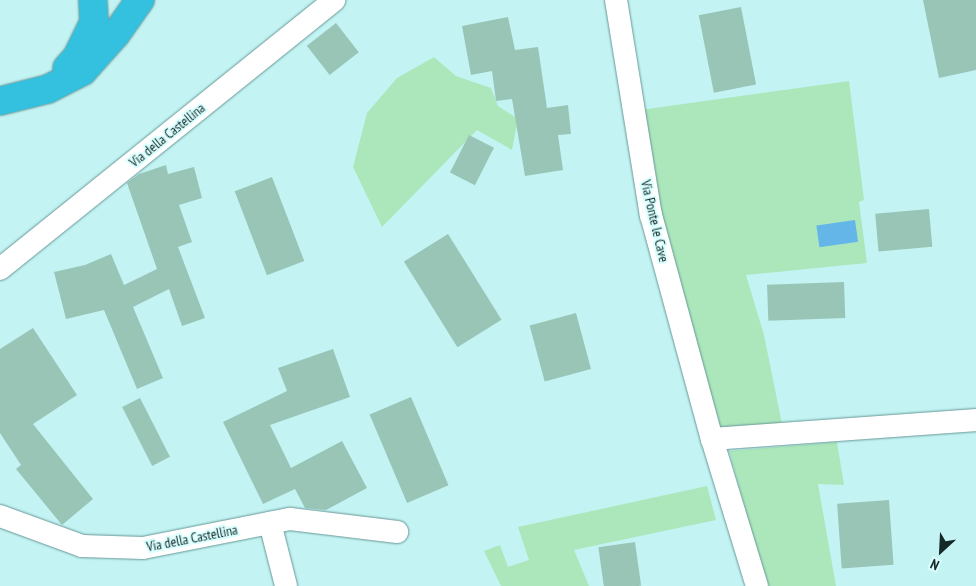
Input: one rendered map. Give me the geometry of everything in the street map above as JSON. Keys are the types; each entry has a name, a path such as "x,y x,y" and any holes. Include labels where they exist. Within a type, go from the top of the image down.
{"highway":[{"path":"48,89 77,57 94,22 93,0"},
{"path":"0,101 48,89 83,71 116,34 140,0"}],"street":[{"name":"Via della Castellina","path":"0,269 334,0"},
{"name":"Via Ponte le Cave","path":"616,0 651,216 712,439 757,586"},
{"path":"712,439 976,420"},
{"name":"Via della Castellina","path":"0,516 82,546 143,548 290,519 397,532"},
{"path":"270,523 286,586"}],"green space":[{"path":"434,57 456,76 491,88 498,106 518,119 512,150 477,130 382,227 353,167 367,113 397,78"},
{"path":"849,81 864,200 859,202 867,263 746,275 764,335 782,424 716,430 661,218 640,110"},
{"path":"837,442 844,485 818,484 836,586 767,586 729,451"},
{"path":"707,486 716,520 574,550 589,586 501,586 484,551 500,545 508,567 529,560 518,527"}],"water":[{"path":"855,220 858,242 819,247 816,225"}],"building":[{"path":"923,0 976,0 976,70 939,78"},
{"path":"741,7 756,85 714,93 699,15"},
{"path":"508,17 515,50 538,47 547,108 568,105 571,134 558,135 563,170 525,176 512,99 496,101 492,71 471,75 462,26"},
{"path":"336,23 359,52 330,75 307,46"},
{"path":"469,135 494,148 475,185 450,172"},
{"path":"166,165 168,174 194,167 202,198 179,205 192,242 178,247 205,318 182,326 169,289 133,307 163,378 137,389 104,310 66,319 54,272 85,265 111,254 124,285 157,269 127,183 139,174"},
{"path":"272,177 304,261 267,275 235,191"},
{"path":"929,209 932,247 879,252 875,214"},
{"path":"448,234 502,320 457,347 404,262"},
{"path":"844,282 845,318 768,321 767,285"},
{"path":"576,313 591,369 545,381 530,325"},
{"path":"33,328 77,395 33,424 93,499 62,525 16,469 21,465 0,433 0,349"},
{"path":"333,349 350,397 270,425 291,468 342,441 367,488 326,510 305,508 295,489 263,504 223,422 287,391 278,368"},
{"path":"411,397 449,485 407,503 370,415"},
{"path":"140,398 170,457 152,466 122,407"},
{"path":"889,500 894,565 842,568 837,504"},
{"path":"635,542 641,586 604,586 598,547"}]}
